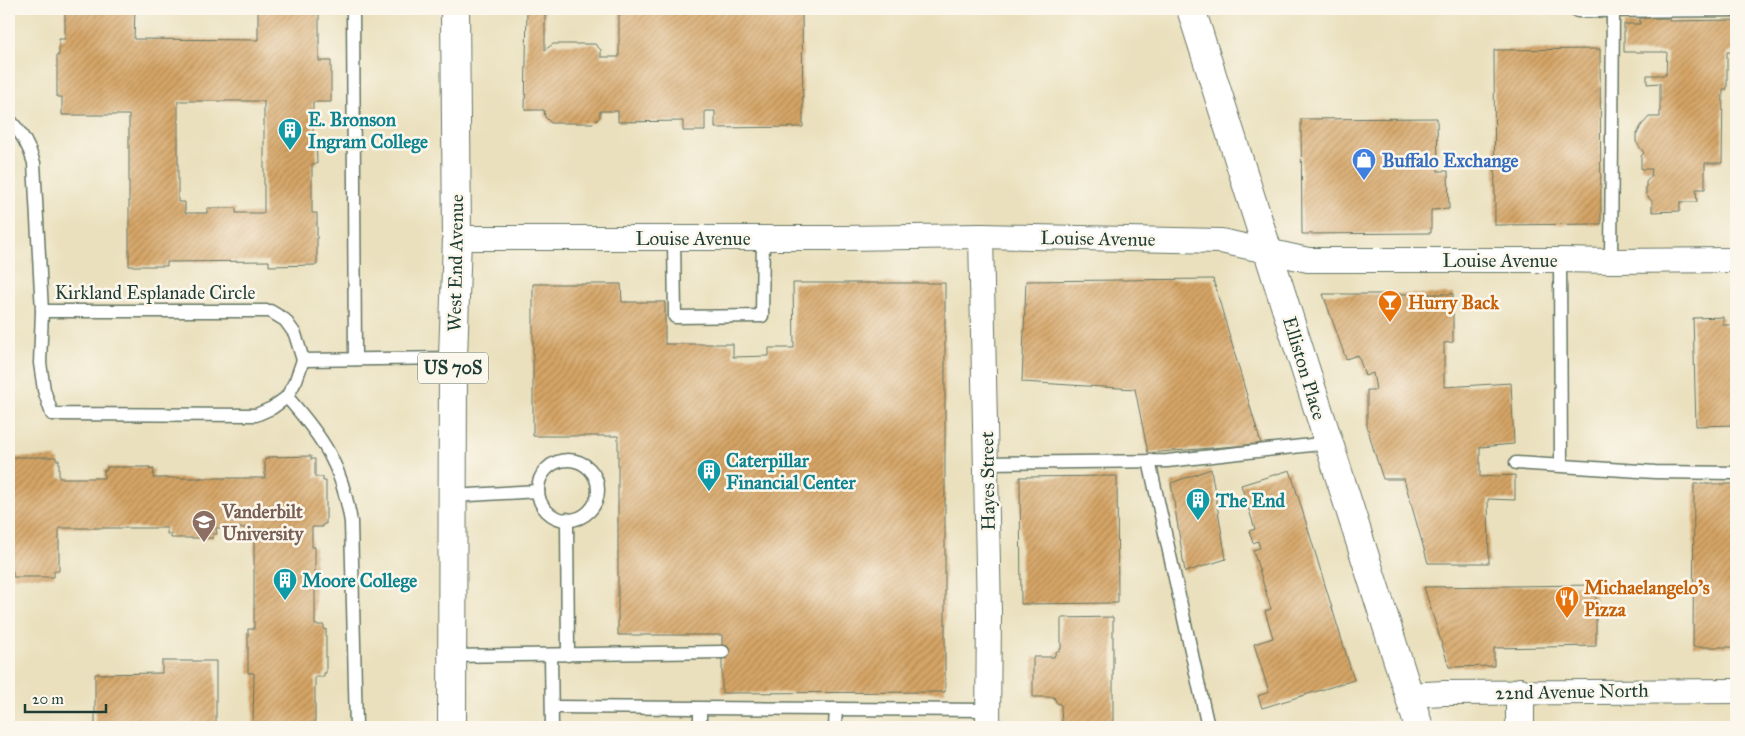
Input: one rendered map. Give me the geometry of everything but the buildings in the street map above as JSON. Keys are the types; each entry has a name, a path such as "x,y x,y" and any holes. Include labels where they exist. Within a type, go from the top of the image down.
{"main road":[{"name":"West End Avenue","path":"452,727 453,358 457,238 455,9"},
{"name":"Elliston Place","path":"1190,9 1269,251 1419,727"},
{"path":"1520,692 1520,727"}],"street":[{"name":"Louise Avenue","path":"457,238 981,236 1221,241 1308,260 1736,260"},
{"name":"Hayes Street","path":"981,236 987,463 988,719"},
{"name":"22nd Avenue North","path":"1408,695 1520,692 1736,691"}],"lane":[{"path":"353,9 355,359"},
{"path":"1577,11 1736,10"},
{"path":"1612,261 1613,11"},
{"path":"9,119 29,146 34,163 42,311"},
{"path":"674,238 675,317 762,316 763,238"},
{"path":"1560,260 1561,465"},
{"name":"Kirkland Esplanade Circle","path":"288,396 272,408 256,415 52,414 44,390 40,363 42,311 270,311 285,320 295,334 303,360"},
{"path":"356,727 351,522 346,493 336,465 322,439 288,396 303,360 453,358"},
{"path":"987,463 1149,462 1329,443"},
{"path":"573,460 590,470 595,478 597,488 596,497 586,513 577,518 567,519 549,513 542,505 538,491 539,482 544,472 558,462 573,460"},
{"path":"1149,462 1208,727"},
{"path":"1516,463 1655,472 1736,473"},
{"path":"453,496 538,491"},
{"path":"567,519 568,655"},
{"path":"452,656 723,652"},
{"path":"551,655 552,727"},
{"path":"552,707 836,709 988,719"},
{"path":"700,708 700,727"},
{"path":"835,727 836,709"}],"place":[{"name":"E. Bronson Ingram College","path":"290,151"},
{"name":"Buffalo Exchange","path":"1364,181"},
{"name":"Hurry Back","path":"1390,323"},
{"name":"Caterpillar Financial Center","path":"709,492"},
{"name":"The End","path":"1198,521"},
{"name":"Vanderbilt University","path":"204,543"},
{"name":"Moore College","path":"285,601"},
{"name":"Michaelangelo’s Pizza","path":"1567,619"}]}
